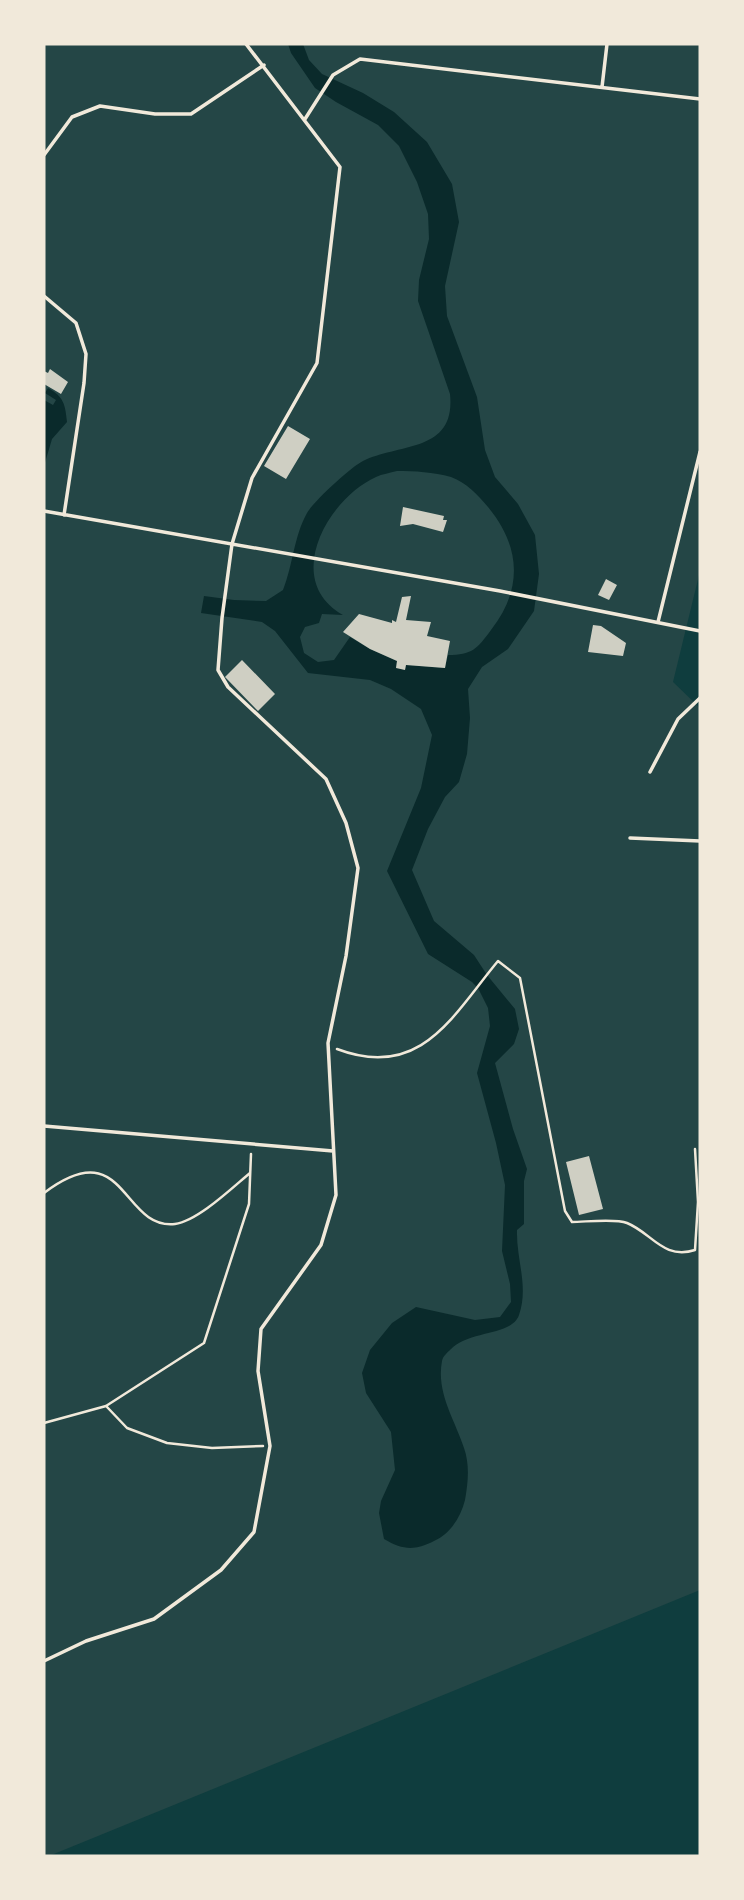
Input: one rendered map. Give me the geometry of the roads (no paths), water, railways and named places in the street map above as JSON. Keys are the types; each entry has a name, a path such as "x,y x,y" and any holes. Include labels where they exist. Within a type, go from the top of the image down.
{"lane":[{"path":"44,1661 86,1641 154,1619 221,1570 254,1532 270,1446 258,1371 261,1329 321,1245 336,1195 328,1046 346,956 358,868 346,823 326,779 228,687 218,670 232,544 252,478 317,363 340,167 246,44"},
{"path":"603,87 607,44"},
{"path":"305,119 333,75 359,59 700,99"},
{"path":"44,155 72,117 100,106 155,114 191,114 264,65"},
{"path":"44,296 76,323 86,354 85,383 64,515"},
{"path":"658,622 700,452"},
{"path":"44,511 326,560 700,631"},
{"path":"650,772 678,719 700,698"},
{"path":"630,838 700,841"},
{"path":"44,1126 333,1151"}]}
